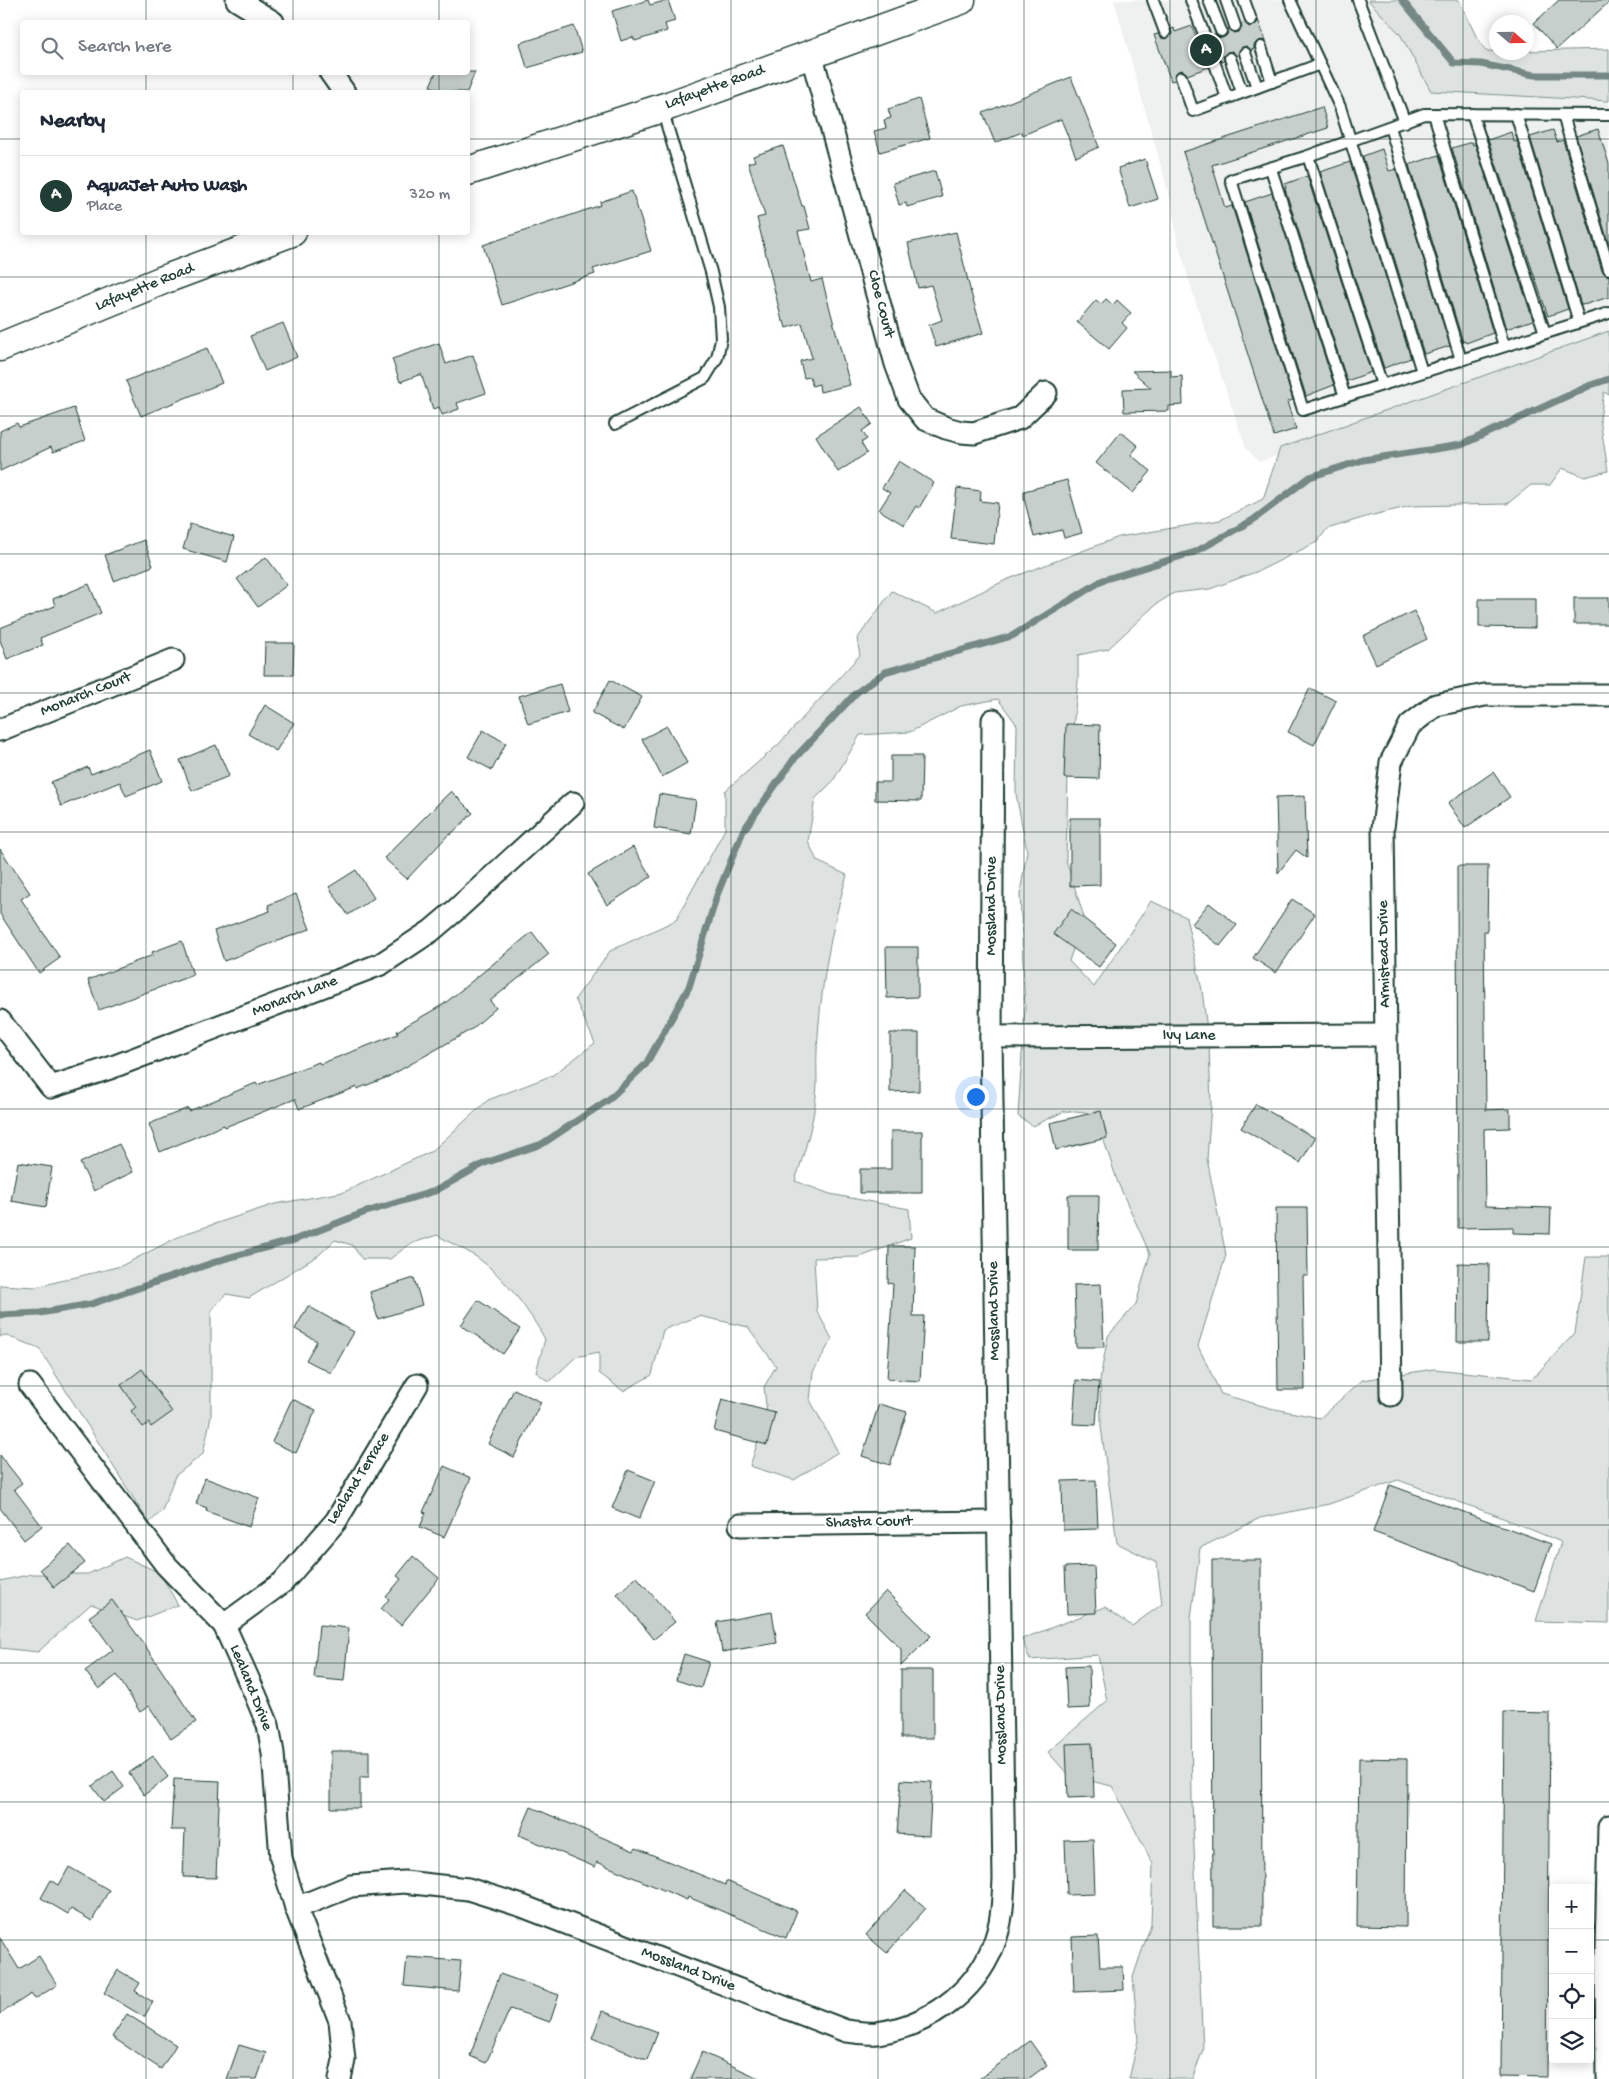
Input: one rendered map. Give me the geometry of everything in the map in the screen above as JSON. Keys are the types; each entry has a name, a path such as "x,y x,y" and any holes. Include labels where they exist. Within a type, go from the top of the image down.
{"main road":[{"name":"Lafayette Road","path":"470,169 662,108 961,0"},
{"name":"Lafayette Road","path":"0,347 163,280 284,235"}],"street":[{"path":"237,0 270,20"},
{"name":"Cloe Court","path":"811,53 896,364 909,398 926,419 946,428 974,433 1020,418 1046,393"},
{"path":"332,75 343,90"},
{"name":"Monarch Court","path":"0,730 173,660"},
{"name":"Armistead Drive","path":"1391,1395 1383,828 1391,762 1410,725 1436,704 1485,695 1609,695"},
{"name":"Mossland Drive","path":"296,1908 351,1886 404,1882 468,1888 522,1906 846,2031 875,2034 914,2024 945,2007 973,1982 993,1947 1002,1916 1004,1879 991,1036 993,720"},
{"name":"Monarch Lane","path":"0,1021 51,1087 110,1068 240,1019 381,964 431,931 457,910 572,803"},
{"name":"Ivy Lane","path":"991,1036 1386,1035"},
{"name":"Lealand Terrace","path":"224,1625 283,1582 336,1521 417,1384"},
{"name":"Lealand Drive","path":"30,1385 166,1565 224,1625 268,1725 274,1762 281,1858 296,1908 340,2021 344,2060 340,2079"},
{"name":"Shasta Court","path":"740,1525 999,1522"},
{"path":"1607,2079 1606,1950 1609,1826"}],"lane":[{"path":"1153,0 1164,32"},
{"path":"1191,0 1205,37"},
{"path":"1209,0 1220,32"},
{"path":"1226,0 1235,26"},
{"path":"1244,0 1251,20"},
{"path":"1290,0 1340,107 1422,372"},
{"path":"1358,0 1405,122"},
{"path":"1260,47 1272,82"},
{"path":"1245,53 1257,87"},
{"path":"1230,58 1242,92"},
{"path":"1215,64 1227,98"},
{"path":"1181,77 1192,111 1320,64"},
{"path":"615,424 705,378 717,358 720,340 719,307 711,272 662,108"},
{"path":"1609,115 1424,114 1351,142 1271,169 1231,180 1303,410 1609,313"},
{"path":"1434,114 1504,346"},
{"path":"1472,114 1545,333"},
{"path":"1516,114 1579,322"},
{"path":"1563,115 1609,269"},
{"path":"1390,127 1461,360"},
{"path":"1308,156 1382,385"},
{"path":"1271,169 1345,397"}],"shaded area":[{"path":"1114,0 1411,0 1477,72 1609,63 1609,339 1259,462 1246,448 1196,303 1177,240 1171,202"},
{"path":"1368,0 1459,0 1476,36 1486,51 1489,51 1489,60 1534,60 1534,51 1609,49 1609,101 1431,91 1400,34"},
{"path":"1609,331 1609,395 1604,392 1600,419 1608,471 1585,477 1562,468 1550,485 1531,485 1507,504 1411,506 1327,529 1317,542 1261,570 1210,589 1174,593 1155,605 1108,649 1078,655 1078,681 1068,775 1066,860 1084,917 1069,961 1094,987 1151,901 1186,917 1202,990 1209,1046 1211,1105 1207,1159 1226,1255 1198,1346 1221,1394 1270,1408 1320,1418 1362,1380 1434,1369 1532,1379 1575,1333 1586,1257 1609,1257 1609,1623 1536,1621 1561,1542 1498,1516 1398,1480 1329,1504 1260,1518 1200,1548 1191,1618 1191,1695 1192,1802 1203,2050 1192,2079 1129,2079 1138,2040 1133,1977 1151,1924 1153,1864 1112,1786 1069,1776 1048,1752 1107,1701 1098,1655 1030,1660 1022,1639 1105,1607 1132,1626 1162,1604 1157,1563 1117,1543 1101,1427 1100,1379 1108,1336 1136,1304 1150,1254 1118,1183 1095,1114 1065,1111 1033,1126 1018,1116 1025,1008 1020,894 1027,851 1016,794 1017,725 998,699 961,706 910,732 860,735 833,781 815,799 808,841 817,861 847,875 831,940 823,984 818,1029 815,1108 795,1181 830,1194 909,1209 911,1238 860,1257 814,1258 817,1311 832,1339 813,1372 810,1400 838,1452 794,1480 750,1466 767,1414 764,1387 776,1366 748,1327 699,1316 663,1330 652,1375 623,1391 599,1373 599,1352 576,1357 549,1382 536,1372 545,1339 516,1295 498,1275 478,1258 437,1235 410,1244 390,1259 362,1259 352,1245 335,1240 319,1255 249,1298 226,1294 211,1311 211,1416 203,1454 175,1476 162,1511 149,1523 39,1348 4,1335 0,1337 0,1285 36,1287 121,1266 184,1234 275,1204 344,1192 432,1151 488,1100 553,1075 595,1043 575,999 610,951 676,920 725,829 725,791 779,744 860,655 857,639 892,591 937,613 1006,580 1119,537 1220,520 1263,499 1280,448"},
{"path":"125,1557 160,1573 178,1605 137,1621 91,1604 38,1652 0,1648 0,1581 32,1574 88,1574"}],"building":[{"path":"648,0 650,5 668,0 675,21 665,24 667,31 635,41 633,37 621,41 612,11"},
{"path":"1559,0 1609,0 1557,49 1534,23"},
{"path":"1257,17 1267,44 1263,40 1258,41 1254,45 1254,49 1251,50 1247,46 1242,47 1237,56 1232,51 1227,52 1223,56 1224,61 1222,62 1217,57 1212,58 1208,62 1209,67 1187,75 1183,70 1178,71 1174,75 1175,80 1171,81 1154,35 1158,34 1161,38 1167,39 1172,34 1171,29 1174,28 1175,32 1192,26 1197,40 1207,44 1211,41 1212,35 1215,34 1217,37 1223,38 1227,35 1229,28 1233,33 1238,32 1242,28 1241,24 1245,22 1249,27 1254,26 1258,22"},
{"path":"574,26 582,52 527,68 520,43"},
{"path":"470,72 475,72 468,90 441,90 430,86 435,75 470,75"},
{"path":"1071,77 1099,147 1076,157 1061,119 1023,135 1022,132 995,143 983,113"},
{"path":"919,99 930,138 880,152 874,131 886,128 884,120 891,118 888,109"},
{"path":"1322,107 1328,128 1212,165 1225,208 1232,206 1293,400 1287,402 1296,429 1274,436 1183,152"},
{"path":"1598,129 1609,164 1609,245 1576,136"},
{"path":"1553,130 1557,142 1563,140 1602,271 1609,276 1609,297 1587,304 1581,305 1530,137"},
{"path":"1511,132 1514,142 1517,141 1568,309 1548,316 1488,140"},
{"path":"1472,142 1473,145 1475,144 1533,320 1506,329 1452,148"},
{"path":"783,146 810,229 798,231 811,282 822,279 850,385 820,392 819,384 812,386 810,377 804,378 800,361 812,358 802,323 786,328 784,321 782,321 757,218 765,216 748,163 755,161 753,156"},
{"path":"1382,149 1389,171 1396,169 1450,346 1424,354 1363,157"},
{"path":"1439,155 1493,333 1466,343 1465,341 1463,342 1409,165"},
{"path":"1145,159 1158,199 1130,208 1118,168"},
{"path":"1350,162 1411,358 1384,368 1320,172"},
{"path":"935,171 942,197 907,207 906,203 899,205 893,183"},
{"path":"1307,176 1371,372 1347,381 1285,189 1285,184"},
{"path":"632,191 651,251 593,269 595,274 502,305 483,245 601,205 600,202"},
{"path":"1272,193 1334,385 1306,396 1245,202"},
{"path":"956,232 983,333 936,347 929,325 942,320 931,285 918,288 908,243"},
{"path":"1106,299 1113,305 1117,300 1131,313 1122,323 1127,328 1109,349 1077,322 1096,300 1101,304"},
{"path":"283,323 297,357 265,371 250,336"},
{"path":"439,343 446,364 473,355 486,393 457,403 459,409 442,415 439,407 433,409 421,374 400,382 392,359"},
{"path":"207,348 222,383 141,416 126,381"},
{"path":"1171,370 1171,377 1182,376 1183,405 1169,406 1169,411 1124,412 1123,389 1151,388 1132,371"},
{"path":"861,407 872,424 862,431 867,439 861,443 867,453 838,472 816,436"},
{"path":"74,408 85,441 53,452 51,447 0,471 0,431 17,423 19,427"},
{"path":"1121,432 1138,446 1131,455 1151,471 1133,493 1096,463"},
{"path":"899,461 934,483 919,508 916,506 904,525 879,510 890,493 882,488"},
{"path":"1067,480 1082,533 1064,538 1062,530 1034,537 1024,491"},
{"path":"957,488 981,491 980,501 998,503 994,544 951,539"},
{"path":"190,524 234,537 227,562 183,549"},
{"path":"144,540 153,566 114,581 105,555"},
{"path":"266,557 287,585 258,607 237,579"},
{"path":"89,584 101,613 40,638 43,645 7,659 0,640 0,628 55,606 53,599"},
{"path":"1574,598 1609,598 1609,624 1574,624"},
{"path":"1479,599 1535,599 1535,628 1479,627"},
{"path":"1414,611 1427,639 1376,664 1363,636"},
{"path":"265,643 294,643 293,675 264,675"},
{"path":"610,680 642,697 624,730 592,713"},
{"path":"560,684 568,712 528,724 519,696"},
{"path":"1310,688 1336,701 1314,745 1288,732"},
{"path":"265,705 294,723 276,751 248,734"},
{"path":"1066,724 1100,725 1099,779 1064,778"},
{"path":"667,726 687,763 662,777 642,739"},
{"path":"483,730 506,743 492,770 468,757"},
{"path":"216,745 229,776 192,791 180,760"},
{"path":"150,750 162,781 126,796 120,782 61,806 51,782 88,767 91,774"},
{"path":"891,756 922,756 921,801 875,800 875,782 891,782"},
{"path":"1493,772 1510,797 1465,828 1448,803"},
{"path":"451,791 473,813 449,834 407,879 384,858"},
{"path":"659,794 696,800 691,834 654,828"},
{"path":"1305,796 1307,858 1296,850 1278,873 1276,797"},
{"path":"1070,818 1100,818 1100,885 1070,886"},
{"path":"633,847 651,877 607,905 588,874"},
{"path":"0,849 30,893 21,899 60,958 39,973 0,914"},
{"path":"1457,866 1488,866 1487,931 1484,931 1486,1110 1510,1109 1510,1128 1484,1129 1485,1206 1551,1208 1550,1234 1513,1233 1513,1227 1458,1228"},
{"path":"356,870 374,898 348,915 329,887"},
{"path":"296,894 310,929 224,961 214,931 270,911 268,905"},
{"path":"1292,899 1315,914 1276,973 1253,958"},
{"path":"1209,903 1237,925 1220,946 1192,924"},
{"path":"1071,909 1116,943 1099,967 1053,934"},
{"path":"532,932 549,954 490,1001 496,1008 472,1029 388,1077 299,1109 295,1099 225,1127 224,1125 160,1152 149,1124 188,1108 189,1111 256,1083 257,1085 319,1062 320,1064 398,1034 397,1031 444,1004"},
{"path":"182,941 193,975 99,1010 88,980 153,955 152,952"},
{"path":"886,947 918,947 918,997 887,998"},
{"path":"890,1033 919,1033 919,1091 890,1092"},
{"path":"1256,1104 1315,1138 1300,1163 1241,1128"},
{"path":"1101,1111 1107,1138 1056,1150 1050,1123"},
{"path":"891,1131 922,1131 922,1193 860,1193 860,1169 891,1169"},
{"path":"119,1144 133,1172 94,1191 80,1163"},
{"path":"18,1162 52,1167 46,1207 11,1201"},
{"path":"1068,1195 1099,1195 1098,1250 1068,1250"},
{"path":"1276,1208 1307,1208 1308,1276 1303,1276 1305,1390 1278,1390"},
{"path":"889,1246 915,1246 913,1316 924,1316 920,1381 887,1379 893,1284 888,1283"},
{"path":"1458,1263 1489,1264 1488,1342 1457,1342"},
{"path":"414,1278 422,1305 378,1319 370,1292"},
{"path":"1101,1284 1104,1347 1076,1347 1074,1285"},
{"path":"478,1300 520,1329 503,1354 461,1325"},
{"path":"308,1306 354,1332 331,1373 306,1360 317,1341 295,1329"},
{"path":"142,1369 172,1412 151,1427 149,1423 143,1427 131,1411 136,1407 121,1385"},
{"path":"1076,1380 1099,1382 1096,1425 1073,1424"},
{"path":"514,1389 541,1402 514,1457 488,1444"},
{"path":"292,1399 316,1410 296,1453 272,1442"},
{"path":"722,1399 775,1413 767,1445 714,1431"},
{"path":"879,1404 907,1412 890,1465 862,1456"},
{"path":"0,1455 22,1483 14,1489 42,1526 24,1540 0,1508"},
{"path":"444,1466 471,1478 444,1537 420,1527 426,1513 423,1512"},
{"path":"628,1470 655,1481 639,1519 612,1508"},
{"path":"205,1478 259,1498 249,1527 206,1511 207,1508 196,1504"},
{"path":"1096,1480 1098,1529 1063,1530 1062,1481"},
{"path":"1390,1485 1551,1544 1534,1591 1373,1532"},
{"path":"70,1545 85,1563 54,1587 40,1569"},
{"path":"413,1556 439,1578 401,1625 381,1609 389,1599 386,1597 401,1579 397,1576"},
{"path":"1212,1560 1261,1560 1262,1926 1213,1926"},
{"path":"1094,1566 1096,1613 1067,1614 1065,1567"},
{"path":"637,1577 675,1622 654,1639 617,1594"},
{"path":"886,1591 931,1636 901,1666 901,1649 865,1613"},
{"path":"112,1600 196,1722 171,1739 149,1706 140,1712 117,1675 99,1689 85,1671 113,1650 89,1617"},
{"path":"772,1612 777,1643 722,1652 717,1622"},
{"path":"319,1625 349,1628 344,1681 314,1678"},
{"path":"684,1654 709,1662 701,1688 676,1680"},
{"path":"1089,1666 1090,1708 1067,1709 1065,1667"},
{"path":"901,1670 933,1670 933,1738 901,1738"},
{"path":"1504,1712 1550,1713 1547,2077 1501,2076"},
{"path":"1092,1743 1094,1797 1068,1798 1066,1744"},
{"path":"331,1751 369,1751 369,1777 360,1777 360,1808 331,1808"},
{"path":"153,1756 168,1777 144,1795 129,1773"},
{"path":"1359,1758 1407,1759 1406,1927 1357,1926"},
{"path":"113,1771 124,1787 104,1802 92,1786"},
{"path":"174,1779 220,1781 216,1878 183,1877 185,1830 171,1830"},
{"path":"901,1780 932,1782 929,1836 897,1834"},
{"path":"531,1807 634,1851 636,1848 725,1885 726,1881 797,1911 786,1938 688,1897 687,1900 597,1862 595,1867 519,1835"},
{"path":"1093,1839 1095,1894 1067,1895 1065,1840"},
{"path":"69,1867 109,1890 92,1921 71,1909 68,1914 41,1898 51,1880 59,1885"},
{"path":"905,1890 926,1908 887,1953 866,1935"},
{"path":"1098,1936 1100,1967 1123,1967 1124,1990 1074,1992 1072,1937"},
{"path":"0,1938 19,1969 39,1956 57,1985 35,1999 31,1994 0,2014"},
{"path":"407,1957 461,1961 458,1991 404,1986"},
{"path":"118,1970 140,1983 135,1991 153,2002 144,2017 104,1993"},
{"path":"500,1974 559,1995 550,2022 510,2009 486,2063 470,2056"},
{"path":"602,2011 658,2032 647,2060 592,2038"},
{"path":"127,2014 176,2045 161,2069 112,2037"},
{"path":"1030,2041 1047,2065 1028,2079 979,2079"},
{"path":"239,2045 266,2053 257,2079 227,2079"},
{"path":"702,2052 761,2079 690,2079"}],"waterway":[{"path":"1402,0 1454,63 1481,64 1534,75 1609,75"},
{"path":"0,1315 40,1313 91,1304 227,1258 294,1240 363,1213 435,1191 485,1163 542,1144 608,1100 646,1064 689,987 717,895 743,831 794,759 856,693 885,672 1012,636 1103,580 1195,552 1253,520 1310,477 1363,460 1461,445 1591,385 1609,379"}],"place":[{"name":"AquaJet Auto Wash","path":"1206,50"}]}
